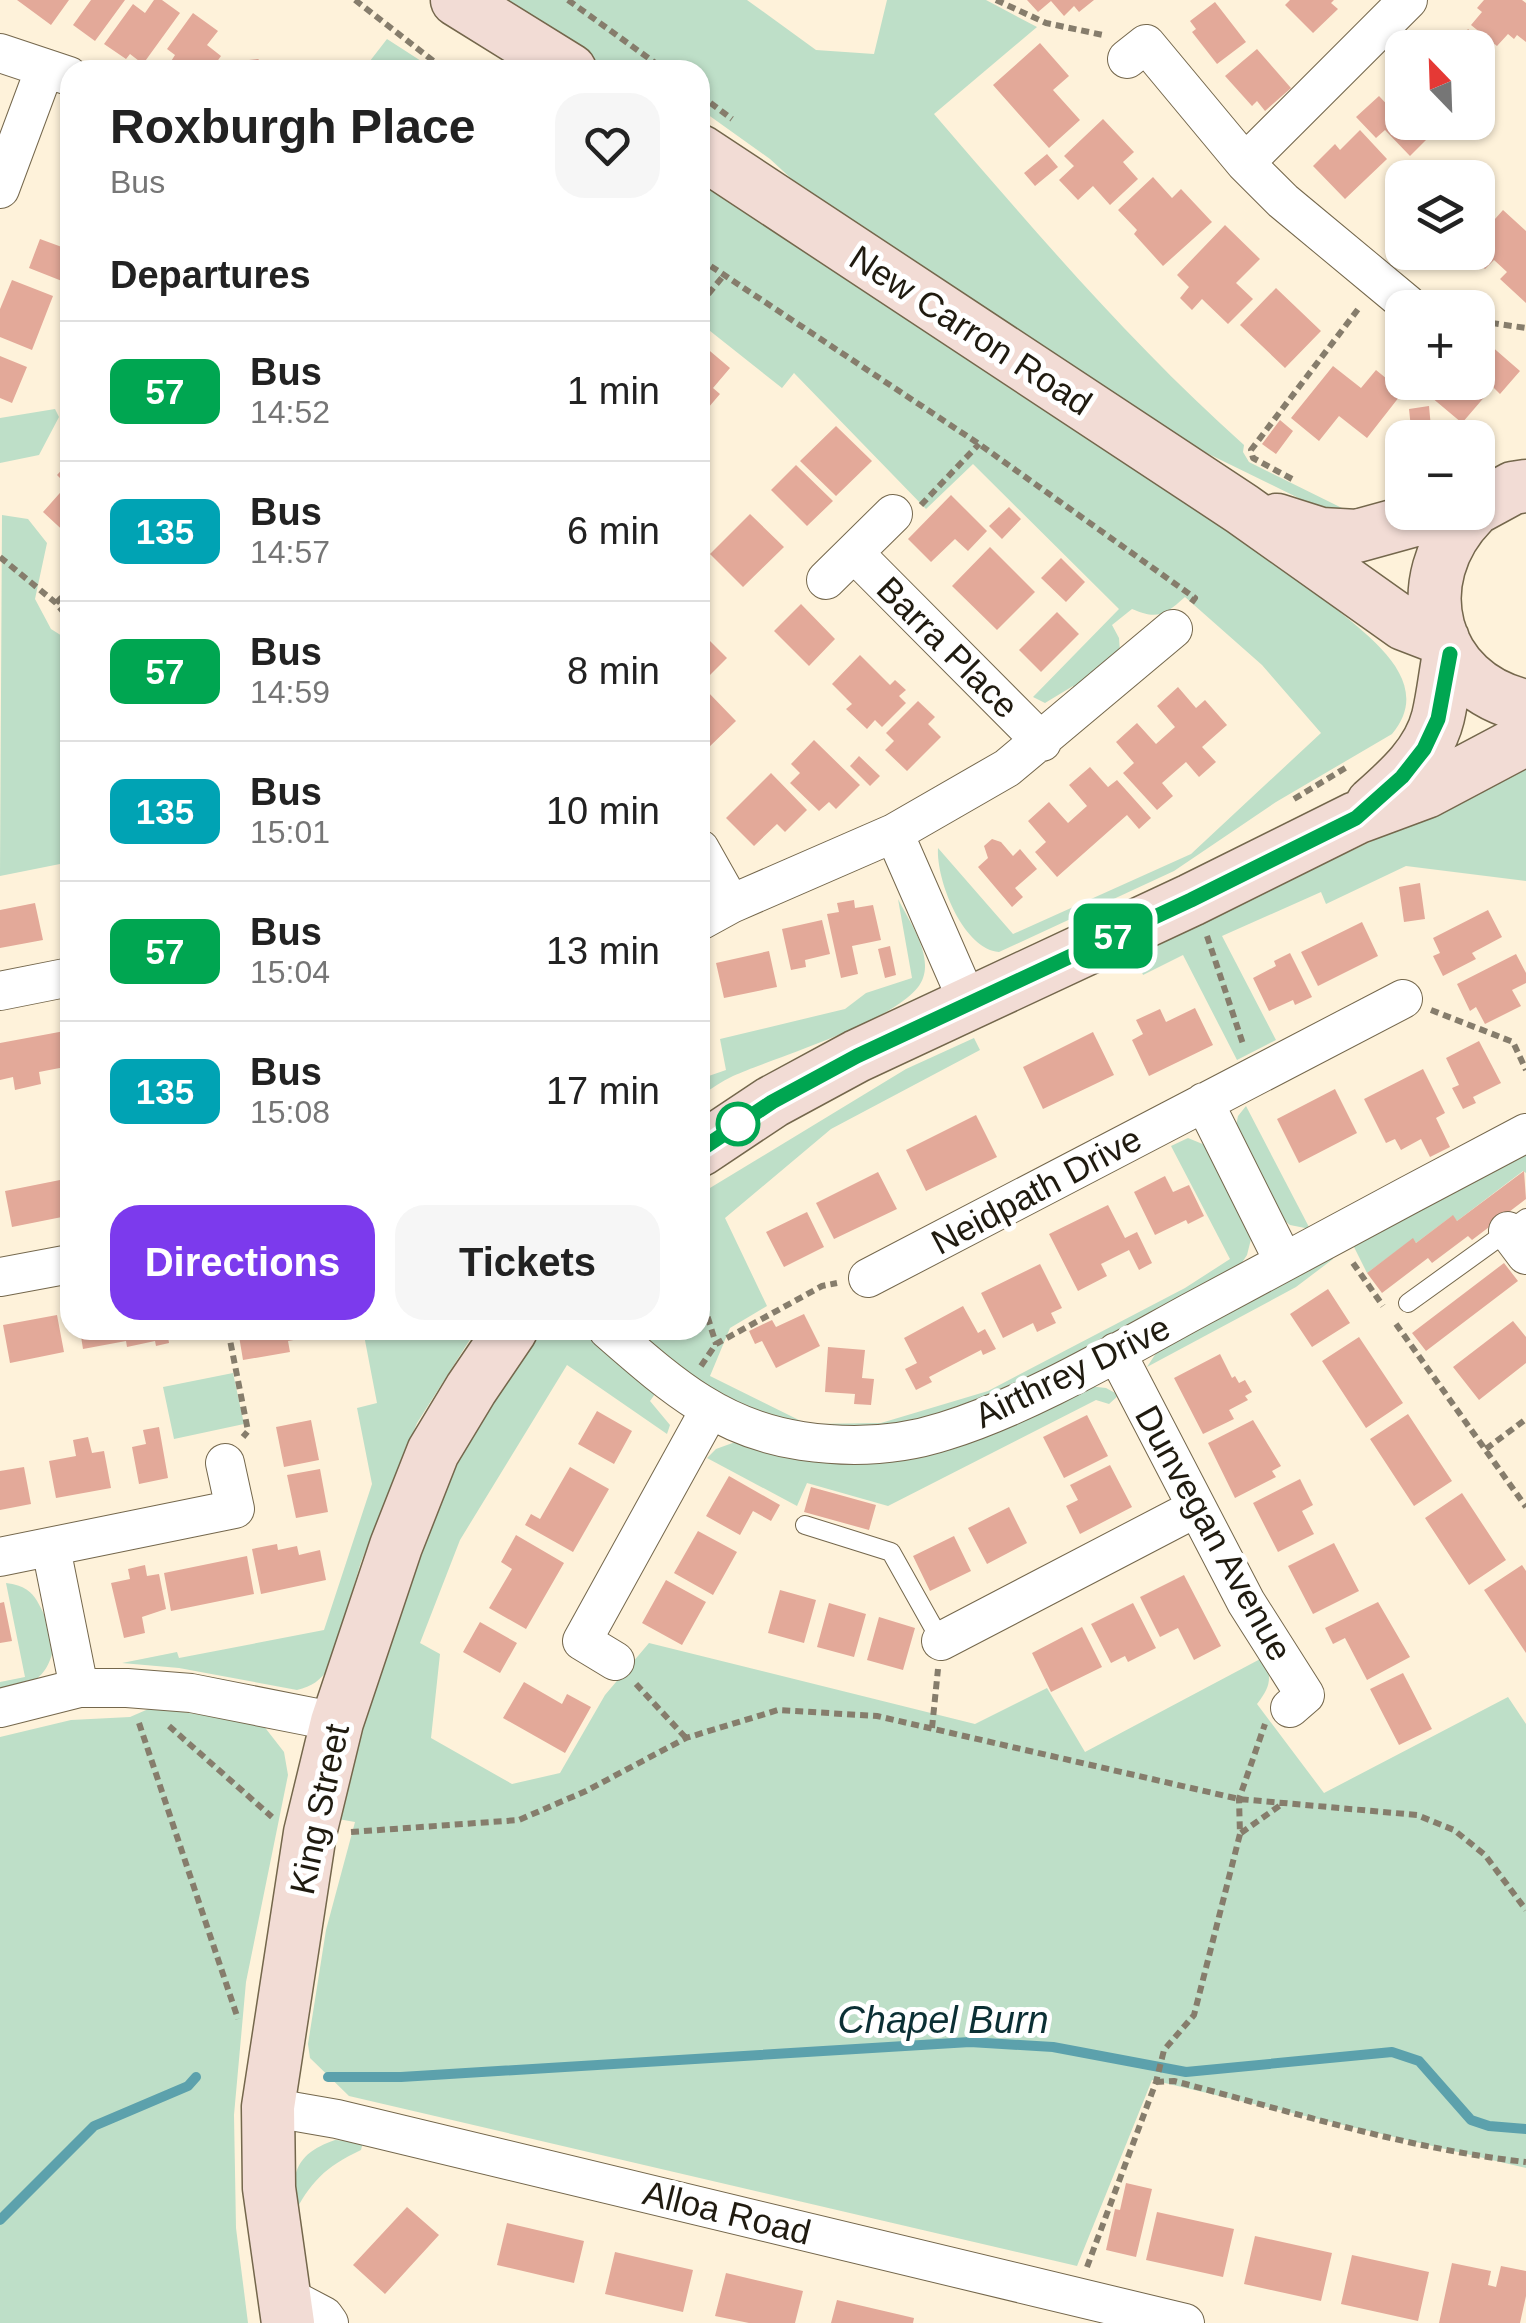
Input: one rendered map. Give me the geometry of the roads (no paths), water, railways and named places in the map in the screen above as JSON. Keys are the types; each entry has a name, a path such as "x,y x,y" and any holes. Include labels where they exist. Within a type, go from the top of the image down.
{"main road":[{"path":"457,0 554,60"},
{"name":"New Carron Road","path":"710,158 1242,509 1404,624 1446,646"},
{"path":"1356,818 1402,777 1424,749 1438,719 1446,646 1434,602 1436,576 1444,550 1498,496"},
{"name":"New Carron Road","path":"1242,509 1321,534 1356,536 1385,530"},
{"path":"1446,646 1473,682 1504,701 1526,706"},
{"path":"710,1143 772,1102 857,1056 1356,818 1426,792 1526,739"},
{"name":"King Street","path":"286,2309 269,2188 268,2106 310,1832 336,1722 396,1546 433,1452 504,1340"}],"street":[{"path":"1245,164 1408,0"},
{"path":"1136,51 1245,164 1385,297"},
{"path":"0,53 58,73 0,189"},
{"name":"Barra Place","path":"826,580 893,514"},
{"name":"Barra Place","path":"854,553 1042,742"},
{"path":"716,912 894,833 1007,768 1042,742 1151,637"},
{"path":"894,833 968,1002"},
{"path":"0,991 60,979"},
{"name":"Neidpath Drive","path":"868,1278 1404,999"},
{"path":"1204,1102 1284,1262"},
{"name":"Airthrey Drive","path":"620,1340 695,1402 761,1432 801,1441 896,1443 985,1417 1116,1352 1526,1132"},
{"path":"0,1277 60,1266"},
{"name":"Dunvegan Avenue","path":"1116,1352 1246,1602 1305,1695 1290,1708"},
{"path":"614,1661 582,1642 695,1402"},
{"path":"0,1558 235,1509 225,1463"},
{"path":"941,1641 986,1636 1196,1508"},
{"path":"51,1548 79,1688"},
{"path":"0,1708 79,1688 127,1688 191,1693 336,1722"},
{"name":"Alloa Road","path":"268,2106 337,2118 1096,2309 1185,2323"},
{"path":"286,2309 324,2316 329,2323"}],"lane":[{"path":"1408,1303 1520,1234"},
{"path":"805,1525 891,1552 941,1641"}],"waterway":[{"name":"Chapel Burn","path":"328,2077 401,2077 970,2042 1053,2047 1186,2072 1392,2052 1419,2061 1471,2120 1489,2126 1526,2129"},
{"name":"Chapel Burn","path":"0,2220 94,2126 188,2086 196,2077"}]}
